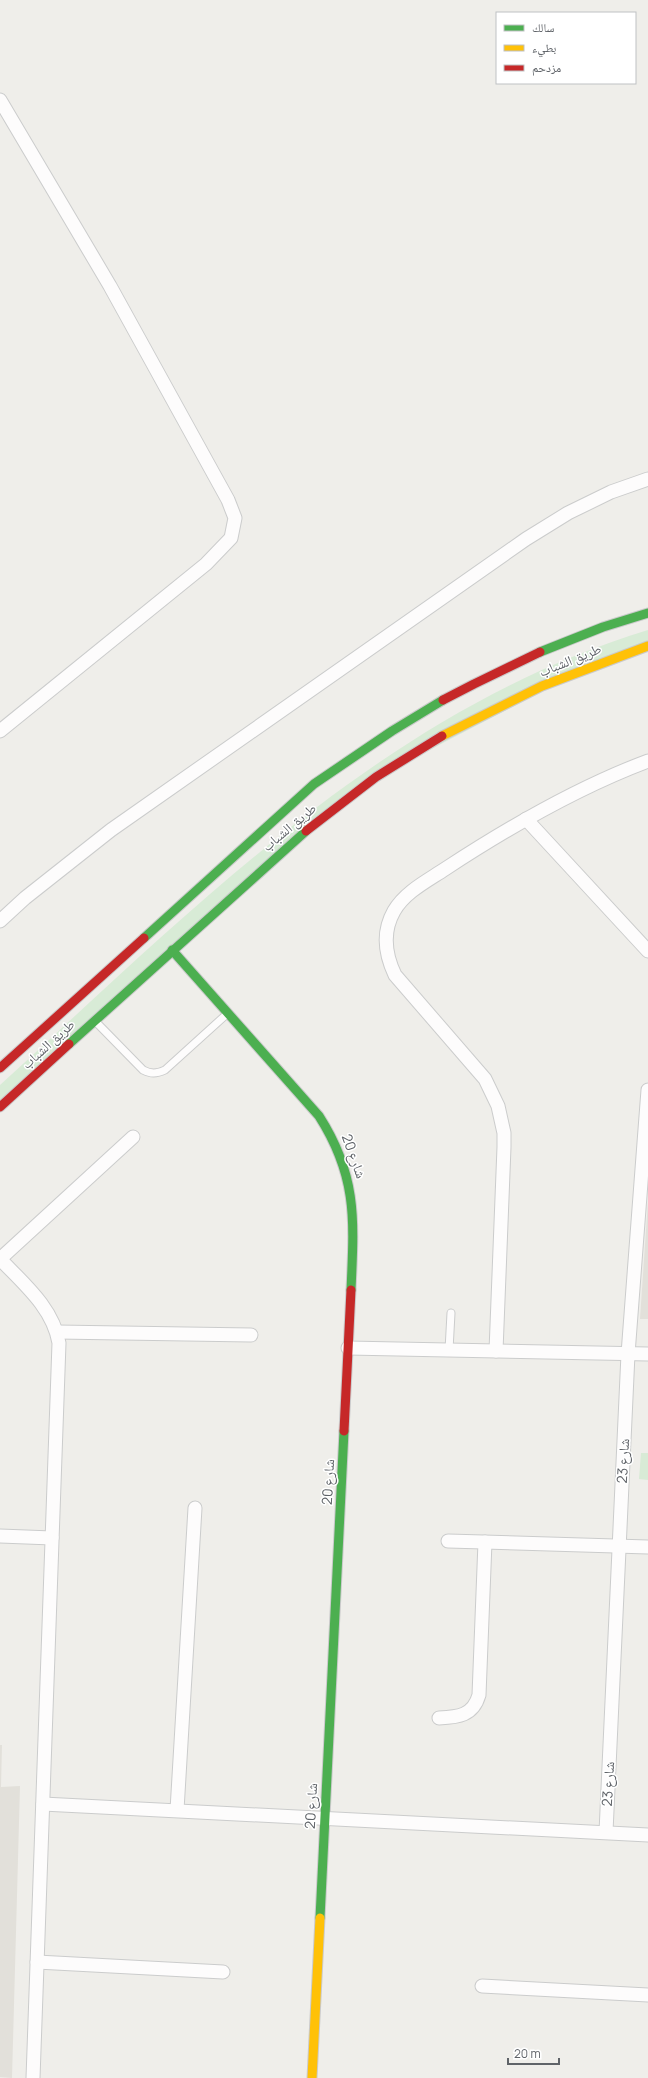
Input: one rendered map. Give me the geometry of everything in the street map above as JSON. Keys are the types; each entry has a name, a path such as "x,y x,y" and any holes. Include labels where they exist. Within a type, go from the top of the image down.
{"main road":[{"name":"طريق الشباب","path":"0,1068 314,784 356,753 400,724 491,674 588,633 648,613"},
{"name":"طريق الشباب","path":"0,1107 292,841 376,777 420,749 466,723 520,696 561,677 648,646"},
{"name":"شارع 20","path":"172,950 319,1116 329,1131 345,1165 354,1204 312,2078"}],"street":[{"path":"0,100 110,286 228,500 235,518 231,538 206,564 0,731"},
{"path":"0,921 31,893 111,830 526,539 568,513 611,492 648,479"},
{"path":"496,1351 504,1147 500,1112 492,1092 480,1073 395,974 387,954 386,942 390,920 401,901 409,893 476,849 526,819 592,784 648,761"},
{"path":"526,819 648,951"},
{"name":"شارع 23","path":"606,1832 628,1354 648,1090"},
{"path":"33,2078 59,1344 57,1332 47,1310 0,1259 133,1138"},
{"path":"57,1332 251,1336"},
{"path":"348,1348 648,1354"},
{"path":"177,1810 195,1508"},
{"path":"0,1536 52,1538"},
{"path":"448,1541 648,1547"},
{"path":"439,1718 462,1716 469,1713 477,1701 486,1542"},
{"path":"43,1804 648,1834"},
{"path":"37,1962 223,1972"},
{"path":"482,1986 648,1995"}],"lane":[{"path":"95,1020 143,1070 150,1074 158,1074 165,1070 228,1012"},
{"path":"449,1350 451,1313"}],"shaded area":[{"path":"648,1201 648,1319 640,1319"},
{"path":"0,1745 2,1745 1,1787 20,1786 12,2078 0,2077"}],"green space":[{"path":"648,630 648,643 620,651 362,785 0,1100 0,1085 147,950 222,884 300,820 380,762 464,709 554,665"},
{"path":"641,1453 648,1453 648,1480 639,1479"}],"traffic: fast":[{"path":"540,652 603,627 648,613"},
{"path":"144,938 314,784 392,731 443,700"},
{"path":"69,1044 306,831"},
{"path":"172,950 319,1116 332,1138 341,1159 351,1200 353,1242 351,1290"},
{"path":"320,1918 344,1431"}],"traffic: slow":[{"path":"442,736 542,686 648,646"},
{"path":"312,2078 320,1918"}],"traffic: jam":[{"path":"443,700 540,652"},
{"path":"306,831 376,777 442,736"},
{"path":"0,1068 144,938"},
{"path":"0,1107 69,1044"},
{"path":"344,1431 351,1290"}]}
